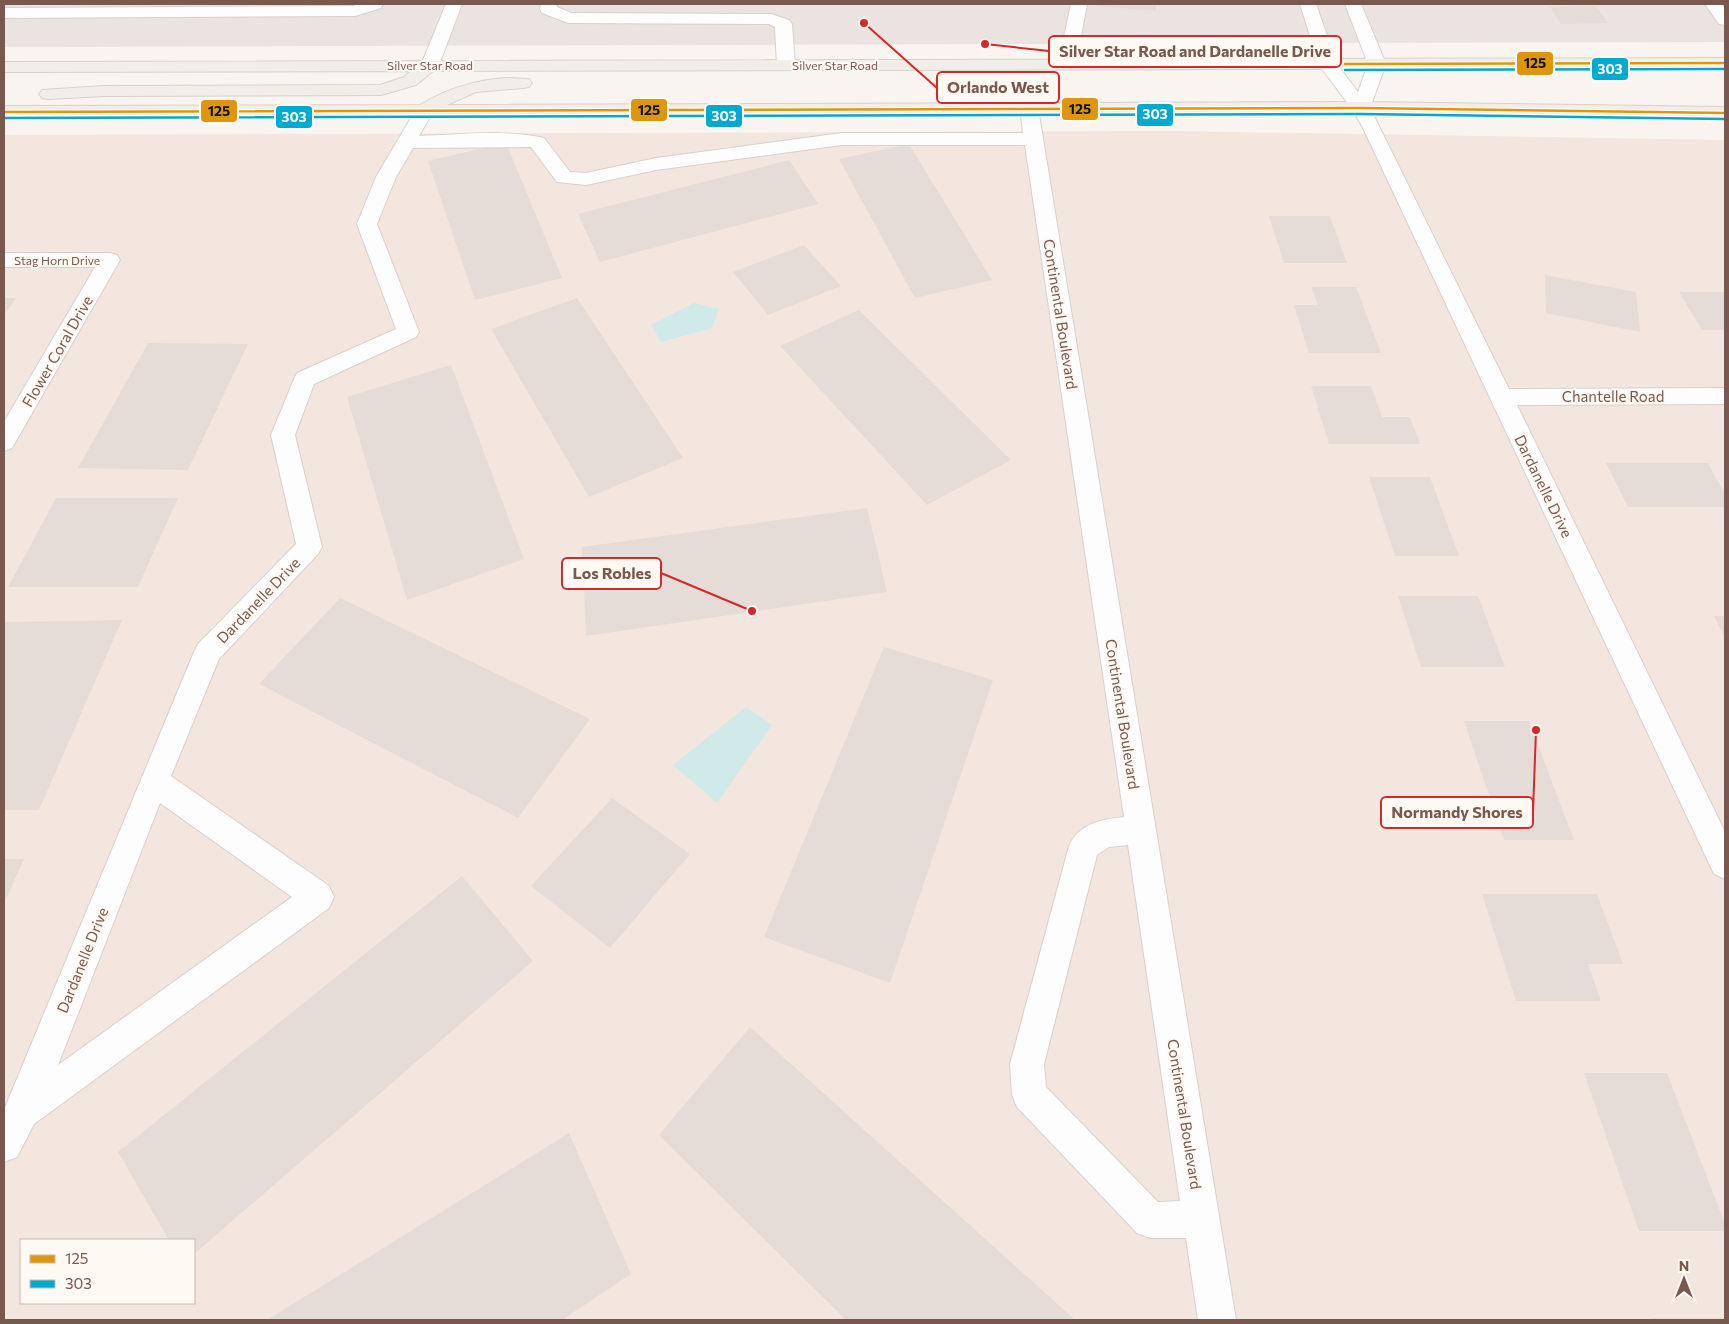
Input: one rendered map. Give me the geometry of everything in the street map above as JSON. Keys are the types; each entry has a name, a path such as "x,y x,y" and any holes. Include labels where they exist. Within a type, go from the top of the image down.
{"main road":[{"name":"Silver Star Road","path":"4,67 1725,62"},
{"path":"4,97 104,91 380,90 410,81 430,65"},
{"path":"567,83 742,82 1016,65"},
{"path":"424,110 453,92 473,85 538,83"},
{"path":"4,112 1361,108 1725,113"}],"street":[{"path":"4,13 161,7 320,7 355,11 375,4"},
{"path":"430,65 454,4"},
{"path":"549,4 548,9 568,18 771,19 783,24 786,65"},
{"path":"1066,65 1079,4"},
{"name":"Dardanelle Drive","path":"1308,4 1328,64 1361,108 1725,864"},
{"path":"1353,4 1377,64 1361,108"},
{"path":"1713,4 1725,20"},
{"name":"Continental Boulevard","path":"1029,108 1217,1320"},
{"name":"Dardanelle Drive","path":"4,1144 22,1112 154,781 208,652 309,547 283,435 305,379 408,332 367,224 386,177 424,110"},
{"path":"406,142 514,140 537,142 564,178 586,179 656,164 842,138 1034,139"},
{"name":"Stag Horn Drive","path":"4,260 110,260"},
{"name":"Flower Coral Drive","path":"4,442 110,260"},
{"name":"Chantelle Road","path":"1501,397 1725,396"},
{"path":"22,1112 318,897 154,781"},
{"path":"1141,830 1104,833 1084,846 1026,1064 1029,1095 1150,1220 1201,1219"}],"shaded area":[{"path":"4,4 1725,4 1725,42 4,47"},
{"path":"1171,131 1725,140 1725,1320 4,1320 4,135"}],"water":[{"path":"694,303 719,309 712,328 661,342 651,325"},
{"path":"746,707 772,725 717,803 673,765"}],"building":[{"path":"1097,4 1156,4 1156,11 1097,6"},
{"path":"1596,6 1608,23 1561,24 1550,7"},
{"path":"506,143 562,278 475,300 428,161"},
{"path":"909,144 992,280 915,298 839,159"},
{"path":"789,160 818,204 600,262 578,214"},
{"path":"1269,216 1330,216 1347,263 1284,263"},
{"path":"804,245 841,286 768,315 733,272"},
{"path":"1545,275 1636,292 1640,332 1546,313"},
{"path":"1311,287 1356,287 1381,353 1309,353 1294,305 1318,305"},
{"path":"1679,292 1725,292 1725,330 1702,330"},
{"path":"4,298 16,298 4,315"},
{"path":"577,298 683,458 589,497 491,329"},
{"path":"859,310 1011,460 927,505 780,346"},
{"path":"148,343 248,344 188,470 78,468"},
{"path":"451,365 524,559 407,600 347,397"},
{"path":"1311,386 1371,386 1382,417 1410,417 1420,444 1329,444"},
{"path":"1606,463 1708,463 1725,494 1725,507 1628,507"},
{"path":"1369,477 1430,477 1459,556 1395,556"},
{"path":"56,498 178,498 138,587 8,587"},
{"path":"867,508 887,592 586,636 582,547"},
{"path":"1398,596 1478,596 1505,667 1421,667"},
{"path":"340,598 590,719 518,818 259,684"},
{"path":"1714,616 1725,616 1725,638"},
{"path":"122,620 39,810 4,810 4,622"},
{"path":"884,647 993,680 890,983 764,937"},
{"path":"1464,721 1529,721 1574,840 1504,840"},
{"path":"612,798 690,854 610,948 531,886"},
{"path":"4,859 24,859 4,903"},
{"path":"462,876 533,961 195,1253 195,1239 168,1239 118,1152"},
{"path":"1482,894 1597,894 1623,964 1588,964 1601,1001 1516,1001"},
{"path":"750,1027 1073,1318 1072,1320 846,1320 659,1135"},
{"path":"1584,1073 1667,1073 1725,1224 1725,1231 1639,1231"},
{"path":"569,1133 631,1274 562,1320 267,1320"},
{"path":"1651,1318 1725,1318 1725,1320 1651,1320"}],"transit line":[{"name":"125","path":"1345,64 1725,63"},
{"name":"303","path":"1345,70 1725,69"},
{"name":"125","path":"4,112 1361,108 1725,113"},
{"name":"303","path":"4,118 1361,114 1725,119"}],"place":[{"name":"Orlando West","path":"864,23"},
{"name":"Silver Star Road and Dardanelle Drive","path":"985,44"},
{"name":"Los Robles","path":"752,611"},
{"name":"Normandy Shores","path":"1536,730"}]}
